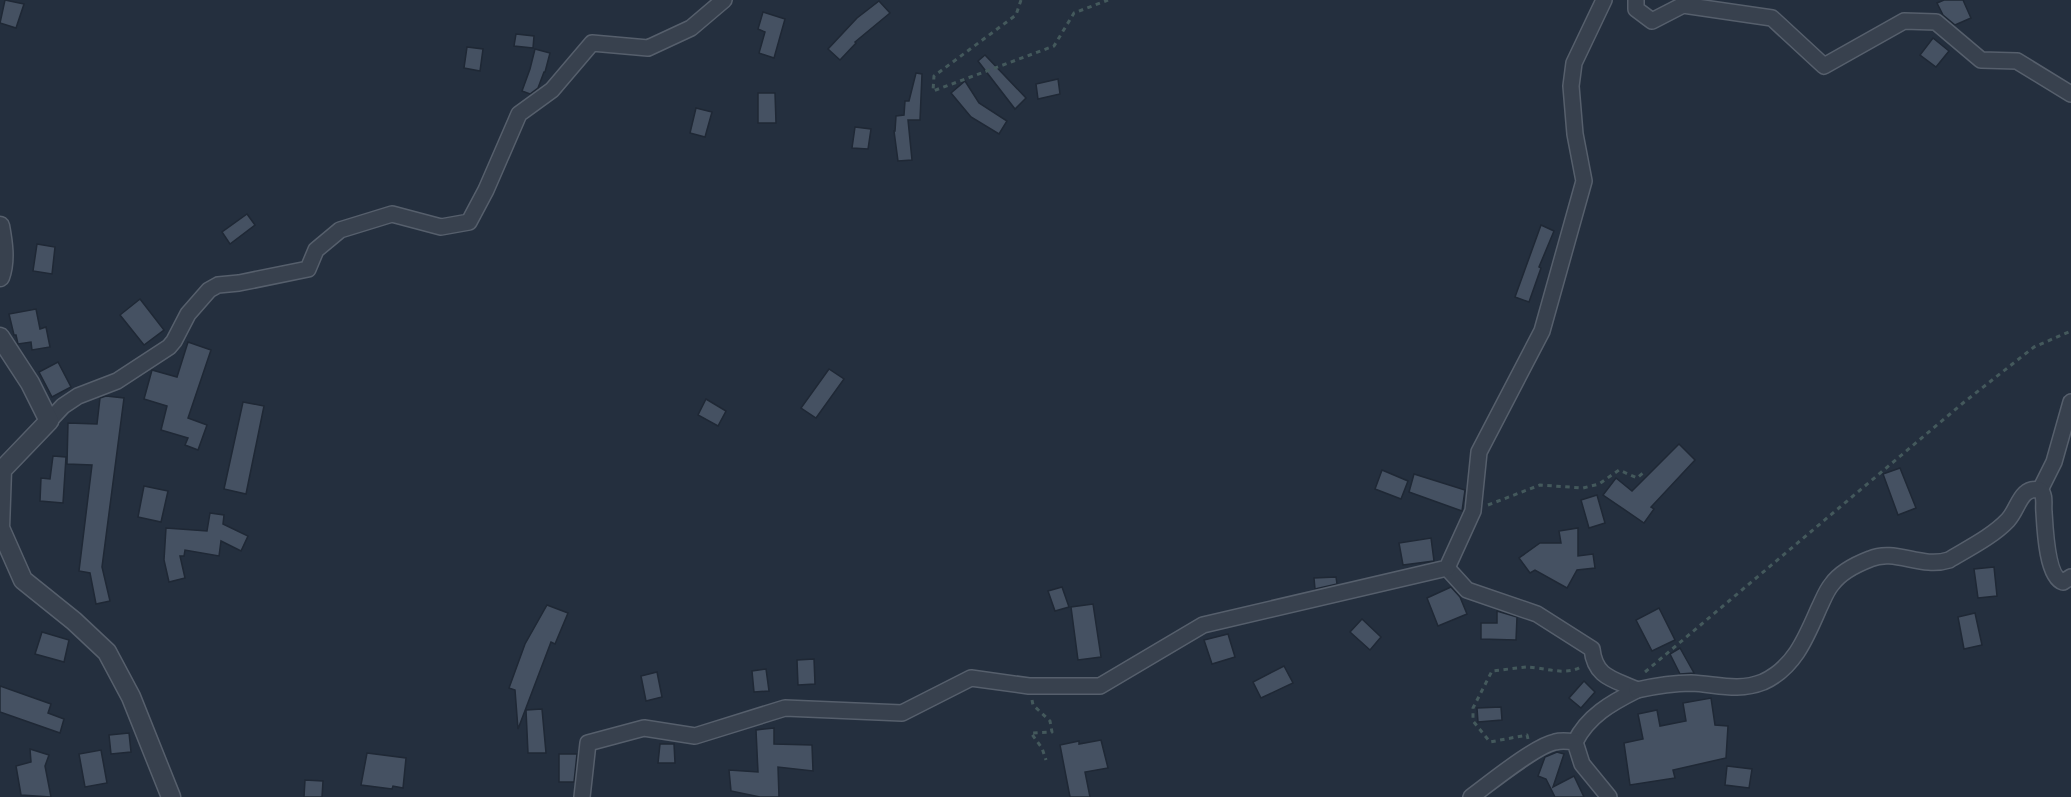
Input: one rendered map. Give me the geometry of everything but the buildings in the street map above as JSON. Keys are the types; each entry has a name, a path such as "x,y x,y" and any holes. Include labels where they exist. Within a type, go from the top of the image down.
{"street":[{"path":"171,797 131,697 107,652 74,621 22,580 0,528 2,470 63,406 78,396 117,381 169,347 199,300 209,290 219,285 308,269 316,250 340,230 392,214 441,227 469,222 486,190 519,114 552,90 592,43 648,48 691,28 724,0"},
{"path":"1447,567 1473,511 1479,452 1542,331 1584,181 1575,134 1571,86 1574,63 1604,0"},
{"path":"1636,0 1636,9 1652,21 1683,5 1772,18 1824,66 1904,21 1936,22 1981,60 2017,61 2071,94"},
{"path":"0,226 3,256 3,269 0,277"},
{"path":"0,337 30,383 49,421"},
{"path":"2040,490 2054,462 2071,402"},
{"path":"1609,797 1582,764 1575,742 1582,727 1611,703 1637,690 1690,683 1743,687 1768,679 1786,667 1797,654 1825,596 1836,579 1867,560 1881,555 1925,563 1940,563 1949,560 2007,521 2026,492 2031,489 2040,490 2044,495 2045,528 2053,573 2059,581 2063,582 2071,577"},
{"path":"1447,567 1467,590 1537,614 1592,649 1593,658 1600,672 1637,690"},
{"path":"582,797 588,743 644,728 695,736 785,708 902,714 971,678 1029,686 1100,686 1203,625 1447,567"},
{"path":"1471,797 1533,752 1555,742 1575,742"}],"path":[{"path":"1021,0 1016,15 934,76 933,91 1054,46 1074,13 1107,0"},
{"path":"1637,690 1647,669 1963,403 2034,347 2071,331"},
{"path":"1473,511 1540,486 1583,488 1599,484 1618,470 1637,478 1642,473"},
{"path":"1533,752 1527,735 1490,742 1473,721 1473,708 1492,671 1528,667 1562,671 1577,670 1593,658"},
{"path":"1029,686 1033,705 1050,721 1052,732 1031,733 1042,748 1046,760"}]}
